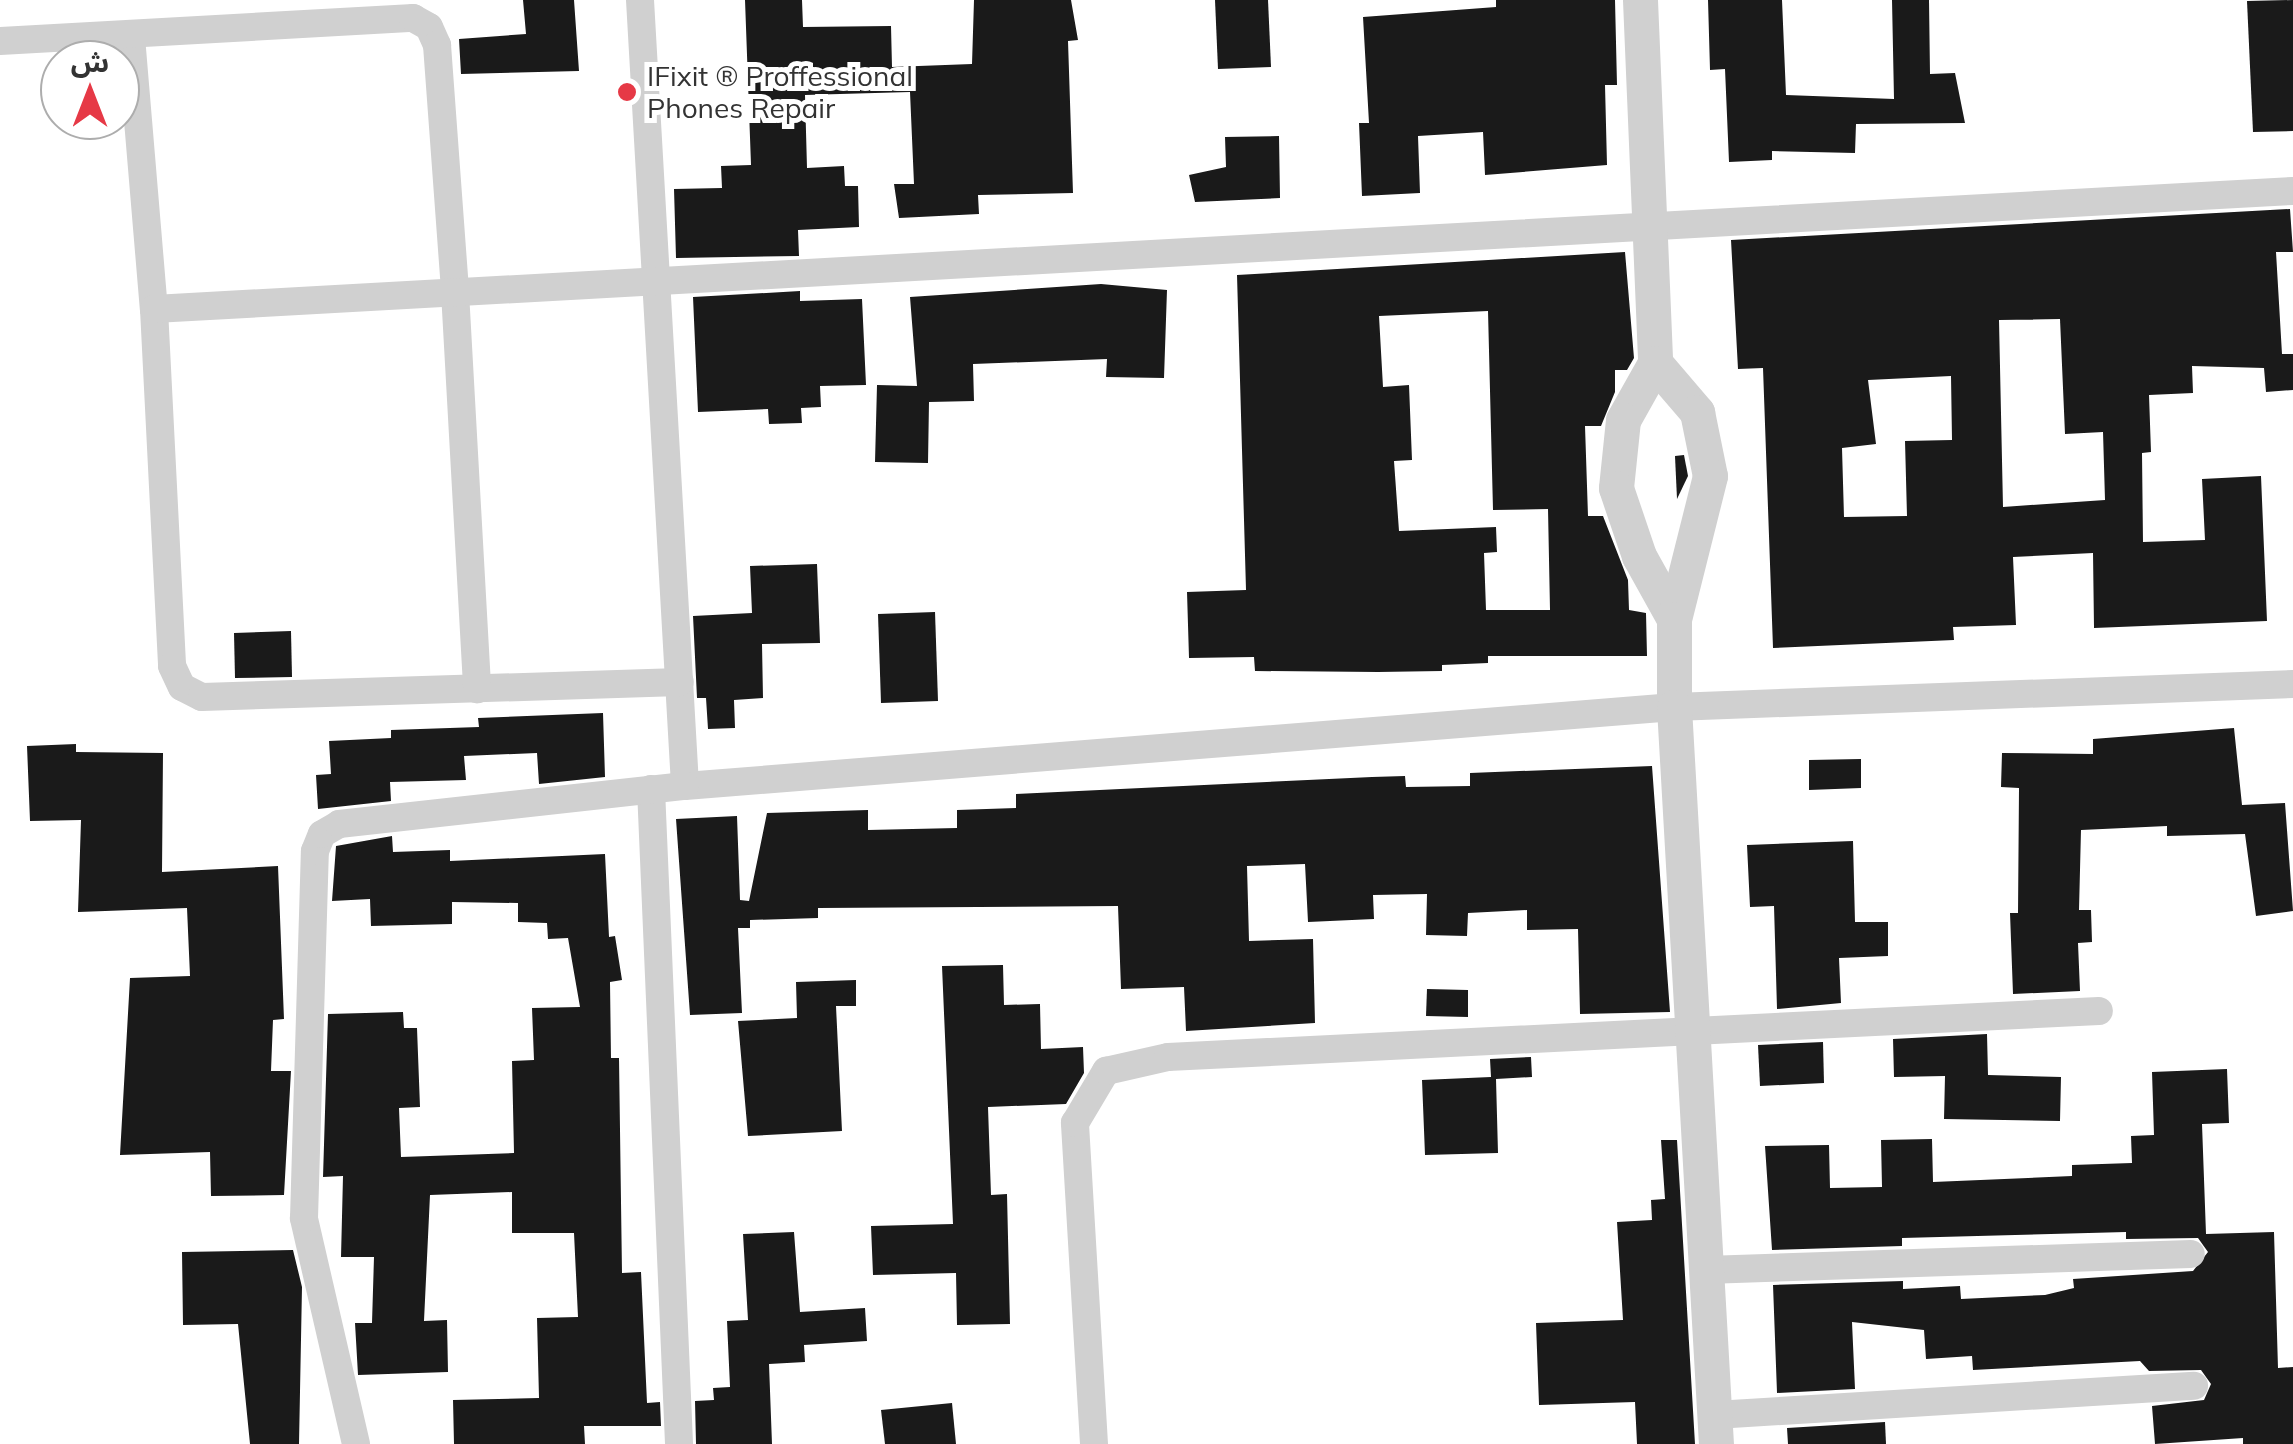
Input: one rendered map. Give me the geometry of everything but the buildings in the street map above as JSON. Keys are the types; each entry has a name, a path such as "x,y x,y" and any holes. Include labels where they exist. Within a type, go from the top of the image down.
{"street":[{"path":"640,0 660,277 685,786"},
{"path":"1640,0 1655,364 1622,420 1616,488 1639,556 1674,619"},
{"path":"0,41 413,18 429,27 437,45 455,292 477,689"},
{"path":"132,36 154,309 172,666 182,687 202,697 680,682"},
{"path":"154,309 660,277 2293,190"},
{"path":"1655,364 1697,412 1710,476 1674,619 1674,707 1715,1429 2194,1386"},
{"path":"356,1444 304,1218 315,851 322,834 339,824 685,786 1674,707 2293,684"},
{"path":"652,789 679,1444"},
{"path":"1094,1444 1076,1124 1106,1072 1168,1057 2099,1010"},
{"path":"1706,1270 2191,1254"}],"place":[{"name":"IFixit ® Proffessional Phones Repair","path":"627,92"}]}
